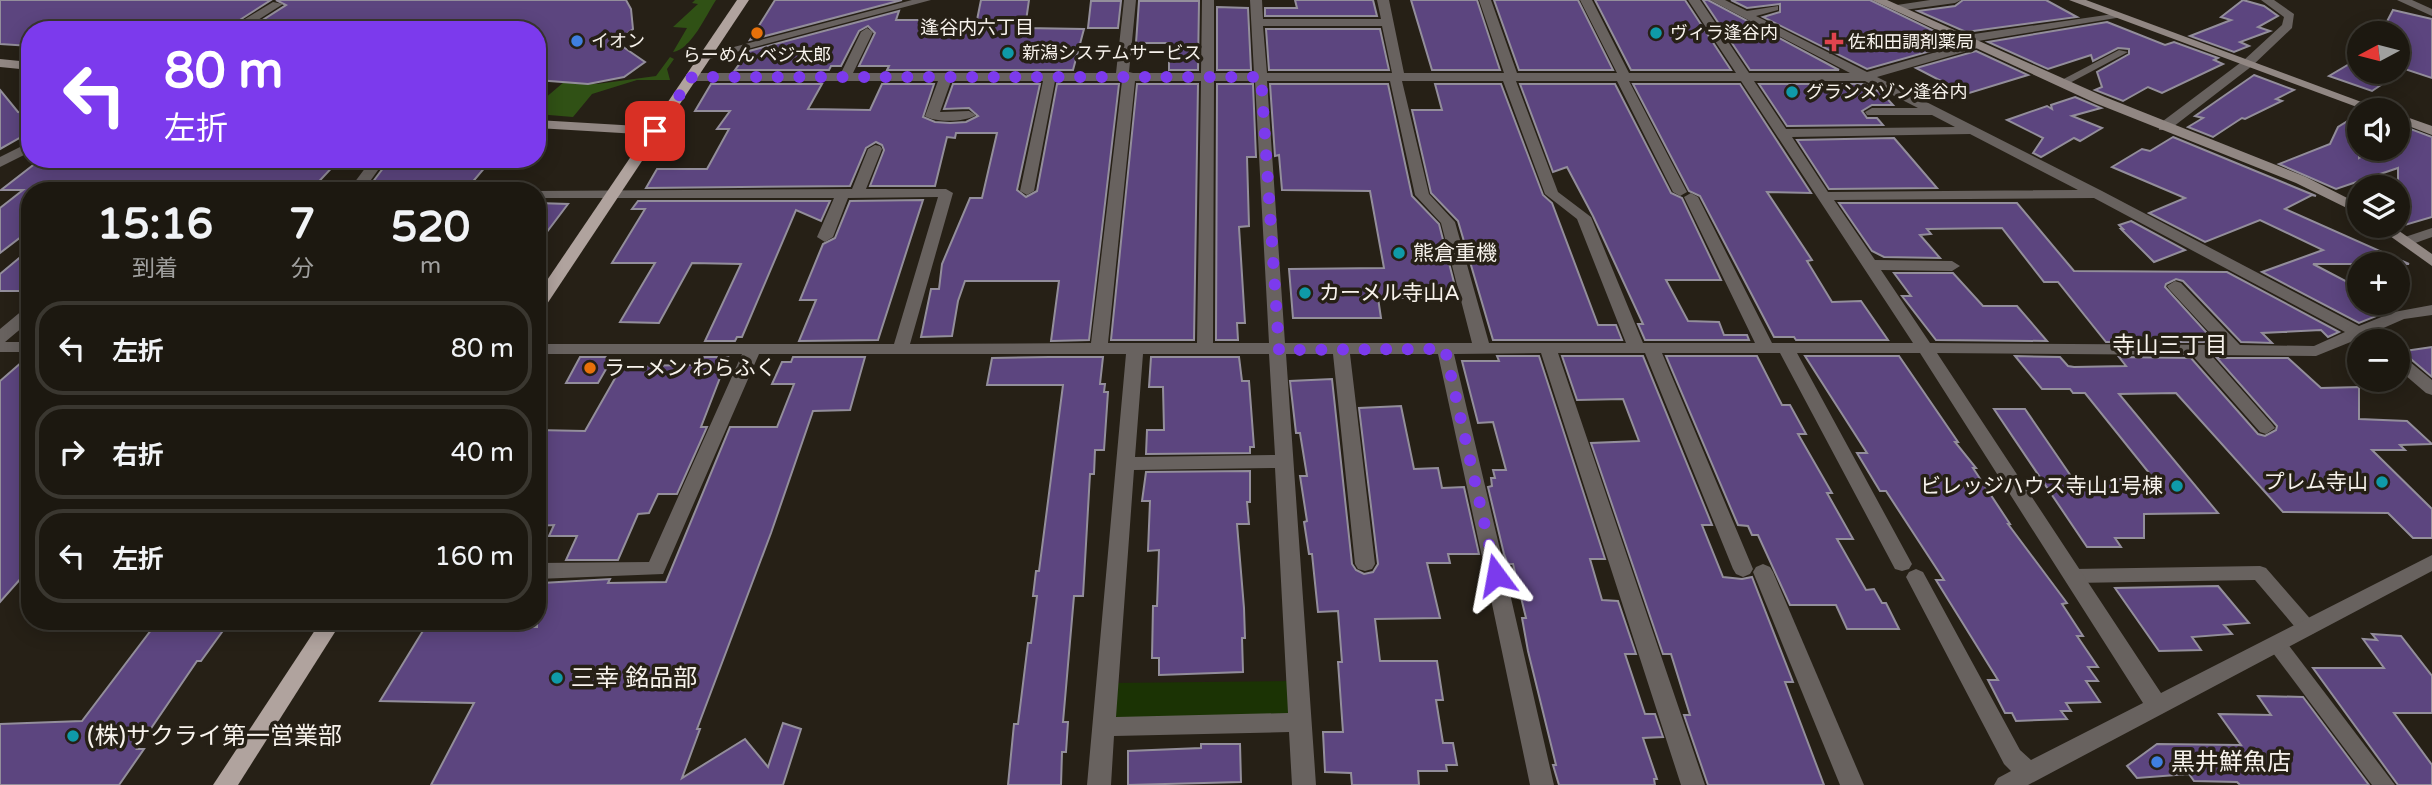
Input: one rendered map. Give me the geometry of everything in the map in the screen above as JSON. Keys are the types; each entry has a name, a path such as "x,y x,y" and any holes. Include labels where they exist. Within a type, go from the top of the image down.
{"main road":[{"path":"546,294 743,0"},
{"path":"225,785 326,630"}],"street":[{"path":"706,56 925,0"},
{"path":"1099,350 1130,0"},
{"path":"1205,349 1208,0"},
{"path":"1256,0 1304,785"},
{"path":"1383,0 1422,195 1448,222 1482,349"},
{"path":"1485,0 1552,194 1584,217 1644,349 1753,570 1852,785"},
{"path":"1587,0 1623,77 1766,348"},
{"path":"1694,0 1925,348 2157,706"},
{"path":"1716,0 2097,194 2352,329"},
{"path":"1878,0 2164,127 2301,180 2347,205"},
{"path":"1897,8 1955,0"},
{"path":"2075,0 2347,99"},
{"path":"2164,127 2248,63 2288,26 2290,16 2267,0"},
{"path":"2403,0 2432,13"},
{"path":"248,21 277,4"},
{"path":"1745,15 1774,8"},
{"path":"692,77 1864,76 1972,41 2116,15"},
{"path":"1258,23 1387,22"},
{"path":"845,77 867,32"},
{"path":"0,63 21,65"},
{"path":"946,76 932,116 969,115"},
{"path":"1027,191 1050,76"},
{"path":"1872,112 1933,111"},
{"path":"2410,123 2432,131"},
{"path":"546,125 655,131"},
{"path":"1782,133 1971,131"},
{"path":"825,237 875,149"},
{"path":"0,163 21,151"},
{"path":"546,194 946,193 900,350"},
{"path":"1824,196 2097,194"},
{"path":"2407,241 2432,232"},
{"path":"2402,238 2432,261"},
{"path":"1870,265 1952,265"},
{"path":"2175,286 2235,350"},
{"path":"2379,329 2400,315 2432,310"},
{"path":"0,338 21,320"},
{"path":"546,349 1925,348 2316,351 2347,342"},
{"path":"0,347 21,347"},
{"path":"546,570 656,569 753,348"},
{"path":"1786,348 2012,757 2029,774"},
{"path":"1445,349 1542,785"},
{"path":"1548,349 1693,785"},
{"path":"1098,785 1135,350"},
{"path":"1341,350 1365,564"},
{"path":"2197,350 2266,428"},
{"path":"2410,371 2432,389"},
{"path":"1126,464 1285,461"},
{"path":"2006,785 2432,562"},
{"path":"1103,727 1300,722"}],"lane":[{"path":"2062,83 2123,52"},
{"path":"2073,576 2260,573 2307,628"},
{"path":"2277,644 2384,785"}],"green space":[{"path":"695,0 716,0 692,39 680,50 673,52 687,28 673,27 698,4 692,3"},
{"path":"670,57 674,59 667,69 670,80 637,80 592,94 573,117 546,115 546,97 564,82 597,84 656,76"},
{"path":"1295,681 1297,708 1276,720 1119,724 1107,715 1109,683"}],"building":[{"path":"0,0 271,0 238,21 21,21 21,45 0,44"},
{"name":"イオン","path":"276,0 626,0 631,9 633,29 616,42 645,62 624,77 588,84 546,81 546,21 261,21 286,5"},
{"path":"775,0 902,0 750,40"},
{"path":"981,0 1029,0 1025,28 1084,29 1073,70 887,70 889,66 859,66 875,33 868,26 859,31 841,66 831,66 829,70 735,70 749,51 899,11 896,20 930,20 926,30 975,30"},
{"path":"1295,0 1373,0 1377,16 1265,16 1265,8 1297,8"},
{"path":"1411,0 1477,0 1500,70 1432,70"},
{"path":"1494,0 1578,0 1613,70 1519,70"},
{"path":"1595,0 1685,0 1731,70 1631,70"},
{"path":"1703,0 1708,0 1839,70 1750,70"},
{"path":"1731,0 1870,0 1959,43 1867,69 1763,17 1780,12 1780,4 1747,8"},
{"path":"1963,0 2046,0 2077,17 1966,32 1918,11 1955,6"},
{"path":"2243,0 2264,6 2278,16 2258,27 2270,31 2240,42 2249,46 2234,52 2190,36 2231,20 2221,17"},
{"path":"1091,1 1121,1 1118,28 1088,28"},
{"path":"1139,1 1199,1 1198,70 1169,70 1169,43 1136,43"},
{"path":"1217,7 1248,8 1251,70 1217,70"},
{"path":"2393,10 2432,19 2432,78 2410,71 2410,21 2387,21"},
{"path":"2107,22 2165,45 2174,42 2218,58 2214,60 2223,64 2162,93 2148,87 2123,101 2095,90 2102,87 2097,72 2129,54 2129,49 2118,48 2093,61 2091,55 2048,69 1988,42"},
{"path":"1266,29 1380,29 1389,70 1269,70"},
{"path":"1976,51 2028,75 1966,94 1916,68"},
{"path":"2347,65 2347,82 2329,76"},
{"path":"2254,75 2294,90 2276,99 2282,101 2242,118 2213,137 2188,127 2203,118 2195,116"},
{"path":"711,84 822,84 808,109 870,110 882,84 934,84 923,117 935,122 950,123 966,122 978,116 969,108 944,109 953,84 1040,84 1017,190 1026,197 1037,191 1057,84 1119,84 1089,340 1051,341 1059,281 965,281 958,301 952,336 921,337 931,289 939,289 942,264 970,198 982,198 997,133 956,133 955,138 947,137 935,186 870,186 884,150 882,145 876,142 866,148 850,186 646,188 657,169 707,169 729,129 717,129 730,111 695,111"},
{"path":"1137,84 1198,84 1194,340 1111,340"},
{"path":"1217,84 1253,84 1256,157 1247,157 1249,226 1239,227 1245,323 1237,323 1238,340 1216,340"},
{"path":"1270,84 1388,84 1412,196 1439,224 1458,298 1378,298 1381,318 1293,318 1289,269 1384,268 1370,191 1282,190 1279,155 1275,156"},
{"path":"1435,84 1501,84 1543,195 1552,203 1598,325 1616,325 1622,340 1493,340 1458,221 1431,193 1412,110 1442,110"},
{"path":"1520,84 1615,84 1671,193 1682,198 1721,280 1666,280 1688,321 1719,322 1724,335 1747,335 1749,340 1645,340 1638,324 1643,324 1567,167 1553,172"},
{"path":"1633,84 1740,84 1811,193 1767,192 1812,260 1807,261 1832,302 1861,301 1888,340 1796,340 1794,337 1774,337 1700,196 1689,191"},
{"path":"1759,84 1864,84 1882,93 1893,105 1872,105 1862,111 1867,118 1877,118 1883,125 1787,126"},
{"path":"2352,84 2382,84 2372,91"},
{"path":"0,90 21,112 21,137 0,149"},
{"path":"2075,97 2101,108 2072,116 2102,128 2080,141 2074,138 2041,157 2033,153 2043,138 2007,120 2047,106 2052,109 2051,105"},
{"path":"2347,121 2347,161 2410,161 2410,129 2432,137 2432,217 2410,223 2410,175 2398,175 2398,168 2377,175 2347,175 2347,185 2336,189 2279,164 2330,144 2338,127"},
{"path":"2173,137 2316,196 2312,195 2285,209 2382,252 2347,252 2347,264 2313,264 2347,282 2347,315 2379,315 2359,323 2262,272 2323,250 2260,220 2205,242 2149,213 2185,198 2112,167 2142,149 2150,151"},
{"path":"1894,138 1937,188 1829,189 1797,140"},
{"path":"29,168 332,168 318,182 21,182 21,190 1,190"},
{"path":"383,168 484,168 473,182 373,182"},
{"path":"21,192 21,237 0,253 0,208"},
{"path":"923,200 878,340 799,341 816,300 800,300 823,244 835,238 850,201"},
{"path":"638,201 830,201 821,221 796,210 742,337 737,337 735,341 705,341 741,264 692,263 659,323 620,322 655,263 612,263 645,209 632,209"},
{"path":"546,203 568,204 546,233"},
{"path":"1839,203 2017,203 2074,271 2227,272 2339,332 2328,337 2321,330 2262,333 2272,343 2241,342 2183,281 2176,279 2165,287 2215,342 2106,342 2058,282 2044,282 2002,228 1927,229 1931,234 1920,235 1940,258 1884,257 1872,251"},
{"path":"2131,221 2185,250 2154,262 2119,225"},
{"path":"21,256 21,291 0,291 0,274"},
{"path":"1894,273 1953,273 1983,306 2017,306 2047,341 1936,340 1902,296 1911,296"},
{"path":"2432,347 2432,377 2410,358 2410,350"},
{"path":"1497,356 1539,356 1605,559 1590,559 1602,600 1618,601 1636,654 1625,654 1645,714 1655,714 1663,737 1643,738 1657,779 1654,779 1655,785 1559,785 1528,651 1522,618 1526,618 1513,564 1508,564 1504,554 1488,487 1492,486 1491,478 1495,478 1493,470 1506,470 1493,422 1478,423 1462,361 1499,361"},
{"path":"1562,356 1643,356 1712,525 1702,525 1723,577 1752,577 1793,682 1785,682 1824,785 1708,785 1684,715 1690,715 1671,654 1663,654 1591,443 1639,441 1623,399 1577,400"},
{"path":"1666,356 1757,356 1782,405 1790,405 1806,434 1798,434 1832,493 1827,493 1853,539 1837,539 1866,590 1874,589 1882,603 1886,603 1899,629 1847,629 1836,605 1790,605 1758,535 1752,535 1748,526 1738,525"},
{"path":"1805,356 1899,356 1958,442 1955,442 1976,468 1973,468 2008,524 2067,603 2062,604 2083,636 2077,636 2098,667 2088,667 2098,681 2086,681 2100,702 2066,703 2071,711 2061,711 2067,719 2016,721 2012,713 2005,713 1988,680 1998,680 1936,580 1944,580 1886,491 1880,491 1857,453 1867,453"},
{"path":"2015,356 2060,357 2068,366 2074,367 2126,366 2119,357 2191,358 2258,434 2265,436 2276,430 2277,426 2217,358 2288,358 2321,388 2347,387 2347,392 2359,392 2359,419 2407,421 2432,444 2400,445 2405,450 2372,450 2432,509 2432,538 2413,538 2388,513 2283,512 2176,393 2119,394 2218,513 2144,514 2144,538 2115,538 2121,547 2087,547 1994,409 2025,409 2073,479 2154,479 2085,393 2073,393 2070,389 2042,389"},
{"path":"580,357 613,357 598,383 566,383"},
{"path":"698,357 728,357 701,427 707,427 677,494 658,494 649,513 638,514 618,560 566,560 577,536 549,536 554,525 546,525 546,430 585,431 622,366 694,365"},
{"path":"793,357 865,357 850,410 813,411 771,533 697,729 700,729 682,778 745,739 768,767 783,723 801,729 783,785 431,785 474,703 380,701 423,630 546,630 546,583 610,579 608,583 666,582 730,427 777,427 794,384 772,384 782,362 791,362"},
{"path":"1103,357 1100,384 1105,384 1104,392 1108,392 1104,450 1095,450 1094,474 1090,474 1083,596 1074,596 1063,722 1068,722 1066,752 1062,752 1061,785 1008,785 1014,724 1018,724 1028,643 1031,643 1037,596 1033,596 1036,571 1039,571 1063,385 987,385 992,358"},
{"path":"1151,357 1239,357 1242,381 1249,381 1254,447 1250,447 1250,453 1146,454 1147,430 1164,430 1163,387 1149,387"},
{"path":"21,363 21,578 0,602 0,381"},
{"path":"1332,379 1352,564 1356,570 1364,574 1373,572 1378,564 1359,408 1401,406 1414,469 1438,468 1442,488 1464,487 1479,554 1448,554 1450,563 1427,563 1440,618 1375,619 1380,661 1437,661 1443,700 1436,700 1443,743 1453,743 1457,765 1446,765 1447,771 1418,771 1419,785 1352,785 1351,773 1325,772 1323,732 1343,732 1338,662 1342,662 1338,611 1318,612 1300,476 1307,476 1300,433 1296,433 1290,381"},
{"path":"1250,471 1250,502 1247,502 1249,524 1237,524 1244,608 1243,672 1159,675 1159,658 1152,658 1153,606 1157,606 1159,550 1148,551 1150,501 1142,501 1146,472"},
{"path":"2218,586 2249,623 2224,625 2232,634 2192,637 2201,650 2159,651 2115,588"},
{"name":"(株)サクライ第一営業部","path":"151,630 223,630 201,661 197,661 137,749 144,749 119,785 0,785 0,724 82,721"},
{"path":"2372,634 2401,636 2432,676 2432,713 2394,713 2432,765 2432,785 2398,785 2313,668 2384,668 2363,639 2377,640"},
{"path":"2258,696 2303,697 2369,785 2240,785 2237,782 2194,781 2189,774 2137,778 2127,766 2157,744 2241,745 2219,714 2271,715"},
{"path":"1201,744 1240,744 1241,782 1128,785 1128,751 1201,748"}],"place":[{"name":"らーめん ベジ太郎","path":"757,33"},
{"name":"ヴィラ逢谷内","path":"1656,33"},
{"name":"イオン","path":"577,41"},
{"name":"佐和田調剤薬局","path":"1834,42"},
{"name":"新潟システムサービス","path":"1008,53"},
{"name":"グランメゾン逢谷内","path":"1792,92"},
{"name":"熊倉重機","path":"1399,253"},
{"name":"カーメル寺山A","path":"1305,293"},
{"name":"ラーメン わらふく","path":"590,368"},
{"name":"プレム寺山","path":"2382,482"},
{"name":"ビレッジハウス寺山1号棟","path":"2177,486"},
{"name":"三幸 銘品部","path":"557,678"},
{"name":"(株)サクライ第一営業部","path":"73,736"},
{"name":"黒井鮮魚店","path":"2157,762"}],"district":[{"name":"逢谷内六丁目","path":"977,27"},
{"name":"寺山三丁目","path":"2170,345"}],"route":[{"path":"655,131 692,77 1261,77 1279,350 1445,349 1496,575"}]}
